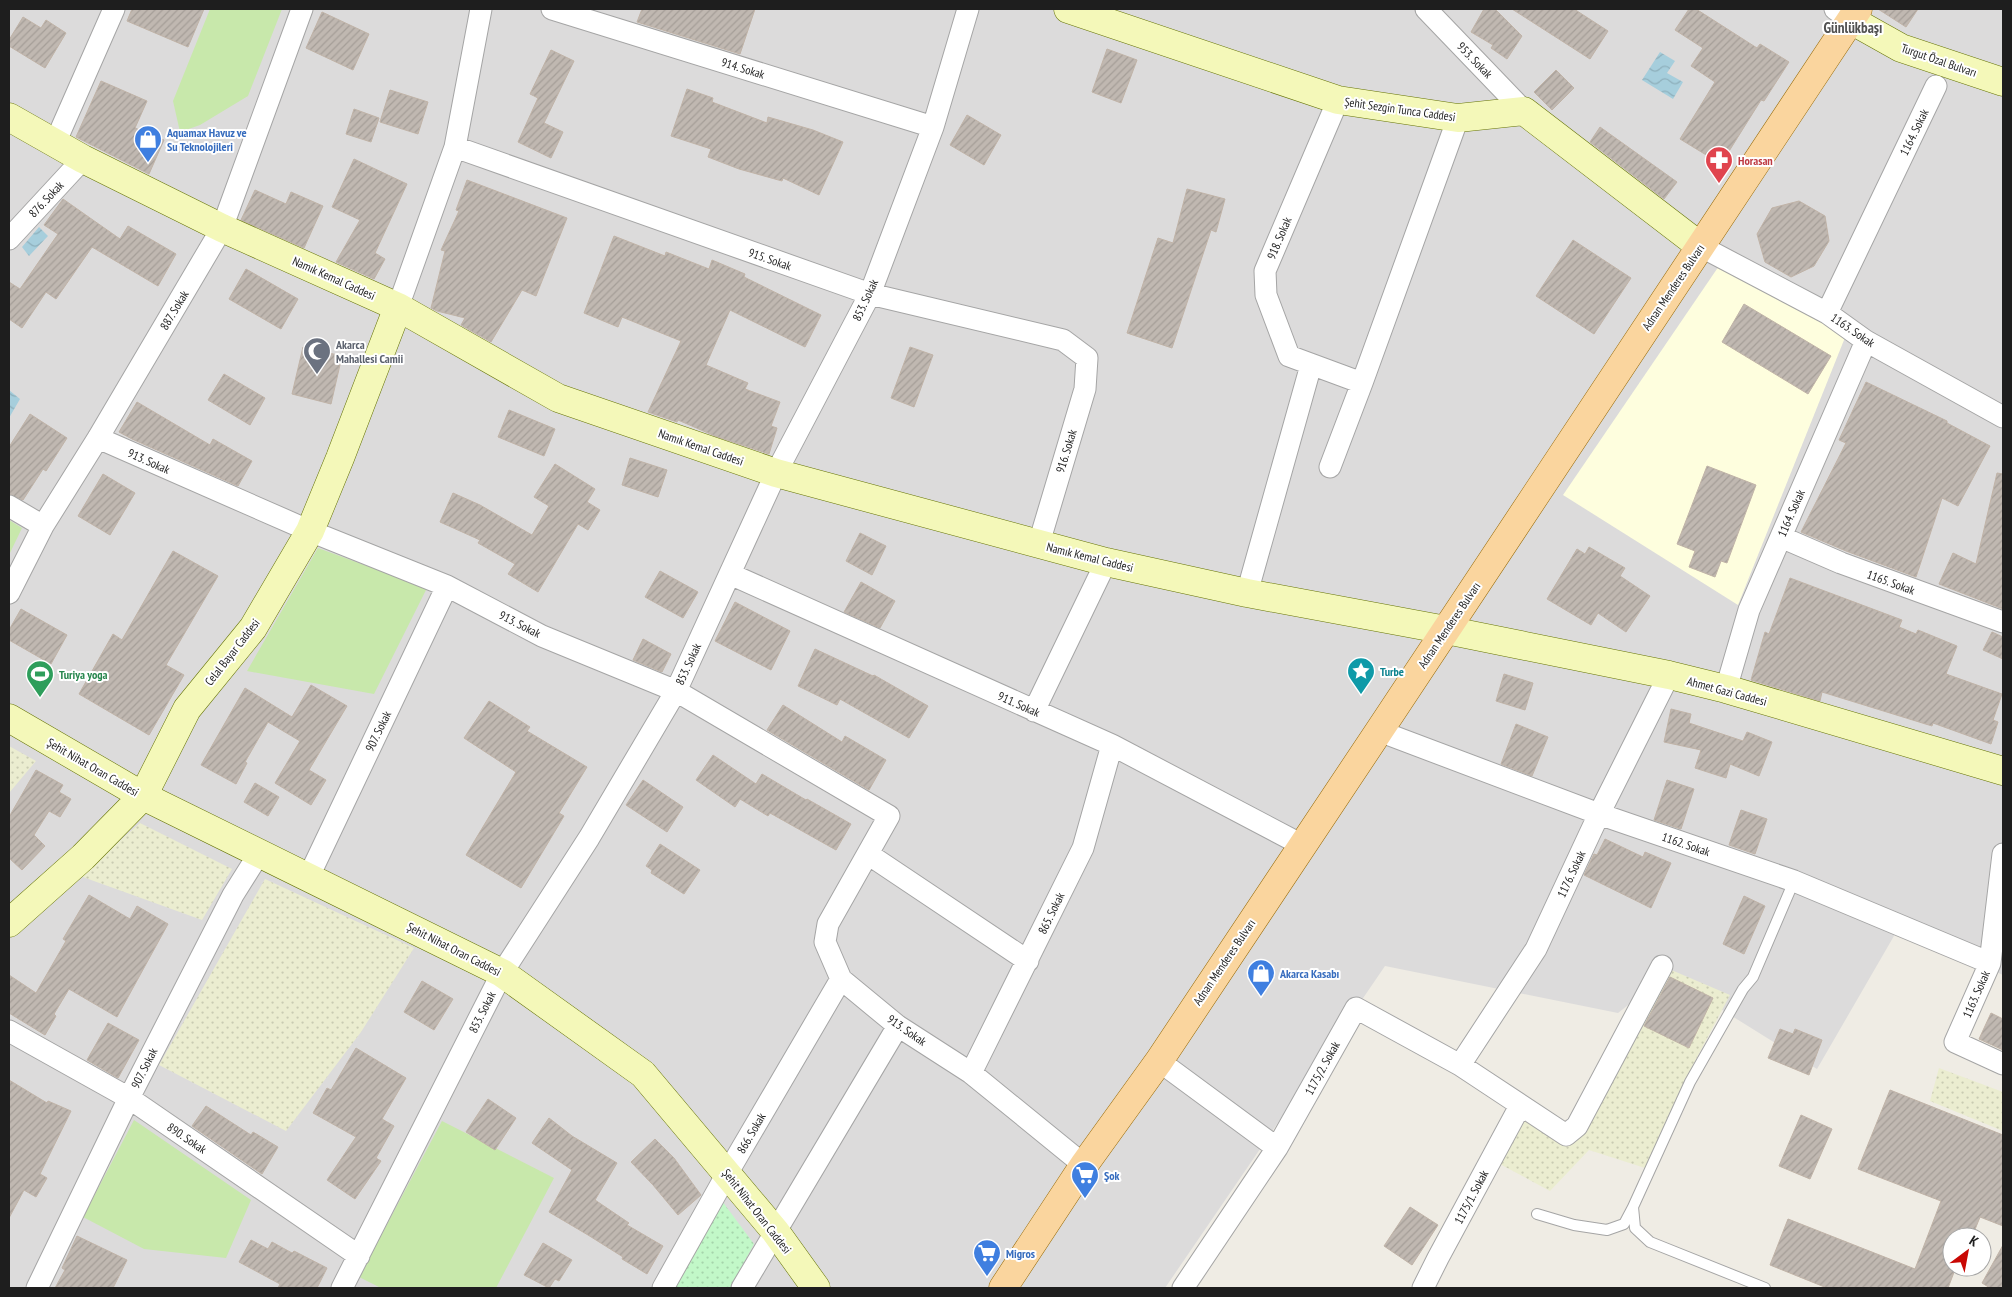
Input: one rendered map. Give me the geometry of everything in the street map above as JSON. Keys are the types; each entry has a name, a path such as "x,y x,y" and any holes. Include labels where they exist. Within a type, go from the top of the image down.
{"main road":[{"name":"Adnan Menderes Bulvarı","path":"1003,1288 1084,1165 1158,1061 1446,630 1700,246 1848,12"}],"street":[{"path":"55,143 114,9"},
{"name":"887. Sokak","path":"9,594 43,526 98,438 222,228 302,9"},
{"path":"398,307 455,147 481,9"},
{"name":"914. Sokak","path":"552,9 933,128"},
{"name":"853. Sokak","path":"342,1288 502,973 589,838 676,690 776,473 870,294 933,128 968,9"},
{"name":"Şehit Sezgin Tunca Caddesi","path":"1068,9 1338,100 1458,118 1524,111"},
{"name":"953. Sokak","path":"1426,9 1524,111"},
{"name":"Turgut Özal Bulvarı","path":"1848,12 1901,48 2003,82"},
{"name":"1164. Sokak","path":"1827,313 1936,86"},
{"name":"918. Sokak","path":"1338,100 1265,271 1266,295 1289,356 1362,383"},
{"path":"1524,111 1700,246"},
{"name":"Namık Kemal Caddesi","path":"9,117 83,159 222,228 398,307 558,398 776,473 1106,562 1247,593 1446,630"},
{"path":"1330,466 1458,118"},
{"name":"915. Sokak","path":"455,147 870,294 1063,340 1087,358"},
{"name":"876. Sokak","path":"9,239 83,159"},
{"name":"1163. Sokak","path":"1700,246 1827,313 1866,341 2003,417"},
{"name":"Celal Bayar Caddesi","path":"9,923 83,857 143,796 187,709 253,628 310,531 398,307"},
{"name":"1164. Sokak","path":"1726,689 1749,610 1866,341"},
{"name":"916. Sokak","path":"1039,543 1085,389 1087,358"},
{"path":"1247,593 1311,365"},
{"name":"913. Sokak","path":"98,438 310,531 447,586 542,636 676,690 889,816 828,924 825,942 841,979 898,1026 971,1073 1084,1165"},
{"path":"9,506 43,526"},
{"name":"1165. Sokak","path":"1781,537 1841,563 2003,622"},
{"path":"1034,711 1106,562"},
{"name":"911. Sokak","path":"730,574 1112,745 1302,845"},
{"name":"907. Sokak","path":"309,876 447,586"},
{"name":"Ahmet Gazi Caddesi","path":"1446,630 1668,675 1726,689 2003,771"},
{"name":"1176. Sokak","path":"1460,1065 1536,949 1599,814 1668,675"},
{"name":"Şehit Nihat Oran Caddesi","path":"9,718 143,796 309,876 502,973 643,1074 728,1172 776,1231 816,1288"},
{"name":"1162. Sokak","path":"1379,731 1599,814 1794,881 1990,963"},
{"name":"865. Sokak","path":"971,1073 1083,848 1112,745"},
{"name":"907. Sokak","path":"37,1288 129,1098 233,895 260,852"},
{"path":"868,854 1028,961"},
{"name":"1163. Sokak","path":"2003,854 1990,963 1955,1042 2003,1064"},
{"name":"1175/2. Sokak","path":"1183,1288 1277,1148 1356,1008 1460,1065 1566,1135 1577,1126 1662,966"},
{"name":"866. Sokak","path":"662,1288 841,979"},
{"path":"742,1288 898,1026"},
{"name":"890. Sokak","path":"9,1031 129,1098 359,1256"},
{"path":"1158,1061 1277,1148"},
{"name":"1175/1. Sokak","path":"1423,1288 1520,1106"}],"lane":[{"path":"1536,1214 1574,1225 1607,1230 1624,1224 1690,1082 1743,989 1753,977 1794,881"},
{"path":"1633,1208 1635,1228 1650,1242 1765,1288"}],"shaded area":[{"path":"9,9 2003,9 2003,975 1898,929 1817,1069 1666,975 1618,1013 1385,966 1165,1288 9,1288"},
{"path":"1721,263 1846,335 1738,605 1563,495"},
{"path":"9,746 36,761 9,793"},
{"path":"140,823 232,869 202,920 80,876"},
{"path":"265,879 414,948 361,1032 286,1131 159,1065"},
{"path":"1662,966 1730,995 1694,1063 1645,1168 1589,1150 1550,1191 1498,1163 1523,1119 1566,1135"},
{"path":"1939,1068 2003,1092 2003,1131 1930,1101"}],"green space":[{"path":"210,9 282,9 248,96 200,125 180,132 173,101"},
{"path":"9,520 22,528 9,555"},
{"path":"318,548 427,588 374,694 247,671"},
{"path":"134,1120 251,1200 226,1258 144,1249 83,1217"},
{"path":"442,1121 554,1178 496,1288 381,1288 359,1277"},
{"path":"722,1201 754,1244 730,1288 672,1288"}],"water":[{"path":"1660,52 1675,61 1667,73 1683,82 1673,99 1642,80"},
{"path":"39,227 48,236 29,256 22,247"},
{"path":"9,390 20,399 9,418"}],"building":[{"path":"132,9 204,9 188,47 127,21"},
{"path":"642,9 755,9 740,54 637,22"},
{"path":"1484,9 1495,9 1522,36 1507,59 1491,48 1493,45 1471,32"},
{"path":"1512,9 1574,9 1608,31 1590,59"},
{"path":"1689,9 1696,9 1757,48 1760,44 1789,62 1764,101 1761,100 1721,164 1680,139 1715,82 1691,66 1703,48 1675,30"},
{"path":"1878,9 1918,9 1906,27"},
{"path":"322,12 369,34 353,70 306,48"},
{"path":"23,17 41,28 46,20 66,33 45,68 9,46 9,40"},
{"path":"1107,49 1137,60 1121,103 1092,92"},
{"path":"551,50 574,61 544,123 563,132 551,158 518,142 538,98 530,94"},
{"path":"1556,70 1574,88 1552,110 1534,92"},
{"path":"101,81 147,101 135,128 164,140 149,174 76,137"},
{"path":"687,89 713,98 712,102 767,123 768,117 813,130 843,142 819,195 783,178 782,181 739,169 708,157 711,149 671,136"},
{"path":"390,90 428,102 418,134 380,122"},
{"path":"354,109 379,118 371,142 346,134"},
{"path":"967,115 1001,135 984,165 950,145"},
{"path":"1600,127 1677,182 1664,199 1590,142"},
{"path":"354,159 407,184 375,253 385,259 374,279 336,262 360,220 332,207"},
{"path":"467,180 567,218 536,296 522,290 491,342 461,325 465,318 431,308 445,251 441,250 459,211 456,210"},
{"path":"1187,189 1225,199 1216,232 1211,230 1172,348 1127,333 1158,238 1173,243"},
{"path":"255,190 286,204 291,192 323,206 304,248 241,220"},
{"path":"63,199 120,239 128,226 176,254 158,286 92,247 56,299 46,292 22,328 9,319 9,282 20,289 58,234 44,225"},
{"path":"1799,201 1825,216 1829,241 1814,266 1791,277 1765,262 1757,234 1772,208"},
{"path":"614,236 665,256 666,252 709,269 712,260 745,274 744,277 821,315 805,347 730,310 706,365 748,383 745,389 780,402 771,426 777,428 769,454 715,436 678,420 677,422 648,412 681,341 622,317 618,327 584,313"},
{"path":"1573,240 1631,278 1594,334 1536,296"},
{"path":"246,269 298,299 281,329 229,299"},
{"path":"1744,304 1831,356 1808,394 1722,342"},
{"name":"Akarca Mahallesi Camii","path":"303,347 342,356 331,404 292,394"},
{"path":"910,347 933,355 914,407 891,398"},
{"path":"224,374 265,398 250,425 208,400"},
{"path":"1866,382 1947,421 1947,423 1990,446 1958,506 1942,498 1916,577 1801,532 1846,443 1839,440"},
{"path":"137,402 210,445 213,439 252,461 238,486 119,432"},
{"path":"509,410 555,429 544,456 498,437"},
{"path":"30,414 67,438 46,471 43,469 23,500 9,494 9,447"},
{"path":"630,458 667,470 658,497 622,485"},
{"path":"555,464 595,489 587,502 600,510 588,530 578,524 538,592 508,574 515,564 478,543 480,540 440,522 453,493 480,505 532,535 549,506 534,497"},
{"path":"1707,466 1756,485 1727,563 1721,561 1715,577 1689,567 1695,551 1677,544"},
{"path":"1997,473 2003,474 2003,609 1939,584 1953,553 1976,564"},
{"path":"103,474 135,493 110,535 78,516"},
{"path":"860,533 886,546 872,575 846,561"},
{"path":"1589,547 1625,568 1620,576 1650,596 1626,632 1598,613 1591,625 1547,599 1577,549 1585,554"},
{"path":"173,551 218,576 166,665 184,675 149,735 79,694 113,634 122,640"},
{"path":"660,571 698,592 683,618 645,597"},
{"path":"1790,578 1902,620 1899,627 1916,634 1918,630 1957,646 1946,674 2002,694 1993,720 1998,722 1991,744 1933,723 1932,726 1822,692 1820,701 1751,680 1765,632 1769,634"},
{"path":"861,582 895,601 880,628 844,612"},
{"path":"735,602 790,631 771,670 715,641"},
{"path":"21,609 67,635 51,664 9,640 9,630"},
{"path":"1992,632 2003,637 2003,659 1983,650"},
{"path":"643,639 671,654 662,672 633,660"},
{"path":"815,649 874,675 928,706 909,738 840,699 837,705 798,686"},
{"path":"1504,674 1533,683 1525,710 1496,701"},
{"path":"311,685 347,706 309,770 326,780 311,805 275,783 300,741 268,722 245,762 247,763 236,784 201,765 245,688 292,717"},
{"path":"489,701 530,727 527,731 587,767 559,813 564,816 521,888 466,855 516,772 464,738"},
{"path":"783,705 842,742 845,736 886,760 869,790 767,730"},
{"path":"1671,709 1691,714 1689,723 1743,741 1747,732 1772,742 1759,776 1730,764 1726,778 1695,768 1701,750 1664,742"},
{"path":"1516,724 1548,737 1532,776 1501,764"},
{"path":"713,755 756,784 762,774 851,824 836,850 770,813 768,816 740,799 735,807 696,780"},
{"path":"36,770 63,785 59,792 71,799 60,817 49,811 34,835 45,846 22,870 9,858 9,817"},
{"path":"643,780 683,807 667,832 626,805"},
{"path":"1667,780 1694,789 1681,829 1654,820"},
{"path":"255,783 279,797 268,816 244,802"},
{"path":"1741,810 1767,819 1755,854 1729,845"},
{"path":"1605,839 1643,857 1645,852 1671,863 1651,908 1584,875 1594,854 1597,855"},
{"path":"660,844 700,870 684,894 651,873 652,870 646,866"},
{"path":"89,895 130,919 137,906 168,924 117,1017 69,989 54,1014 56,1016 45,1035 9,1013 9,975 36,993 66,941 63,939"},
{"path":"1744,896 1765,906 1744,954 1723,944"},
{"path":"1670,977 1713,998 1689,1048 1644,1026"},
{"path":"422,981 453,999 434,1030 404,1012"},
{"path":"1991,1013 2003,1019 2003,1050 1979,1039"},
{"path":"108,1023 139,1040 118,1078 87,1060"},
{"path":"1780,1029 1793,1034 1795,1029 1822,1040 1809,1075 1768,1058"},
{"path":"356,1048 406,1078 382,1119 394,1126 376,1158 381,1161 355,1199 327,1180 356,1137 313,1113 327,1088 331,1090"},
{"path":"9,1080 47,1103 48,1101 71,1111 40,1174 47,1178 36,1197 24,1190 9,1218"},
{"path":"1890,1090 2003,1135 2003,1226 1980,1217 1976,1227 1942,1227 1942,1277 1952,1277 1948,1288 1827,1288 1770,1265 1788,1219 1915,1269 1941,1201 1858,1169"},
{"path":"488,1099 516,1118 495,1150 466,1132"},
{"path":"206,1106 251,1135 253,1132 278,1147 262,1174 192,1126"},
{"path":"1801,1115 1832,1129 1810,1179 1779,1166"},
{"path":"549,1118 572,1136 617,1163 595,1200 629,1223 627,1225 663,1246 647,1274 622,1259 623,1257 549,1212 572,1170 532,1143"},
{"path":"655,1139 674,1158 701,1195 678,1215 631,1162"},
{"path":"1410,1207 1438,1225 1412,1265 1384,1246"},
{"path":"77,1236 127,1260 113,1288 55,1288 65,1270 62,1268"},
{"path":"251,1240 268,1249 272,1242 327,1268 317,1288 278,1288 280,1284 239,1262"},
{"path":"543,1243 572,1260 559,1281 555,1279 549,1288 524,1275"},
{"path":"2003,1245 2003,1288 1990,1288 1982,1283 1985,1277 1992,1277 1992,1265"}],"place":[{"name":"Aquamax Havuz ve Su Teknolojileri","path":"148,163"},
{"name":"Horasan","path":"1719,184"},
{"name":"Akarca Mahallesi Camii","path":"317,375"},
{"name":"Turbe","path":"1361,695"},
{"name":"Turiya yoga","path":"40,698"},
{"name":"Akarca Kasabı","path":"1261,997"},
{"name":"Şok","path":"1085,1199"},
{"name":"Migros","path":"987,1277"}],"district":[{"name":"Günlükbaşı","path":"1853,27"}]}
